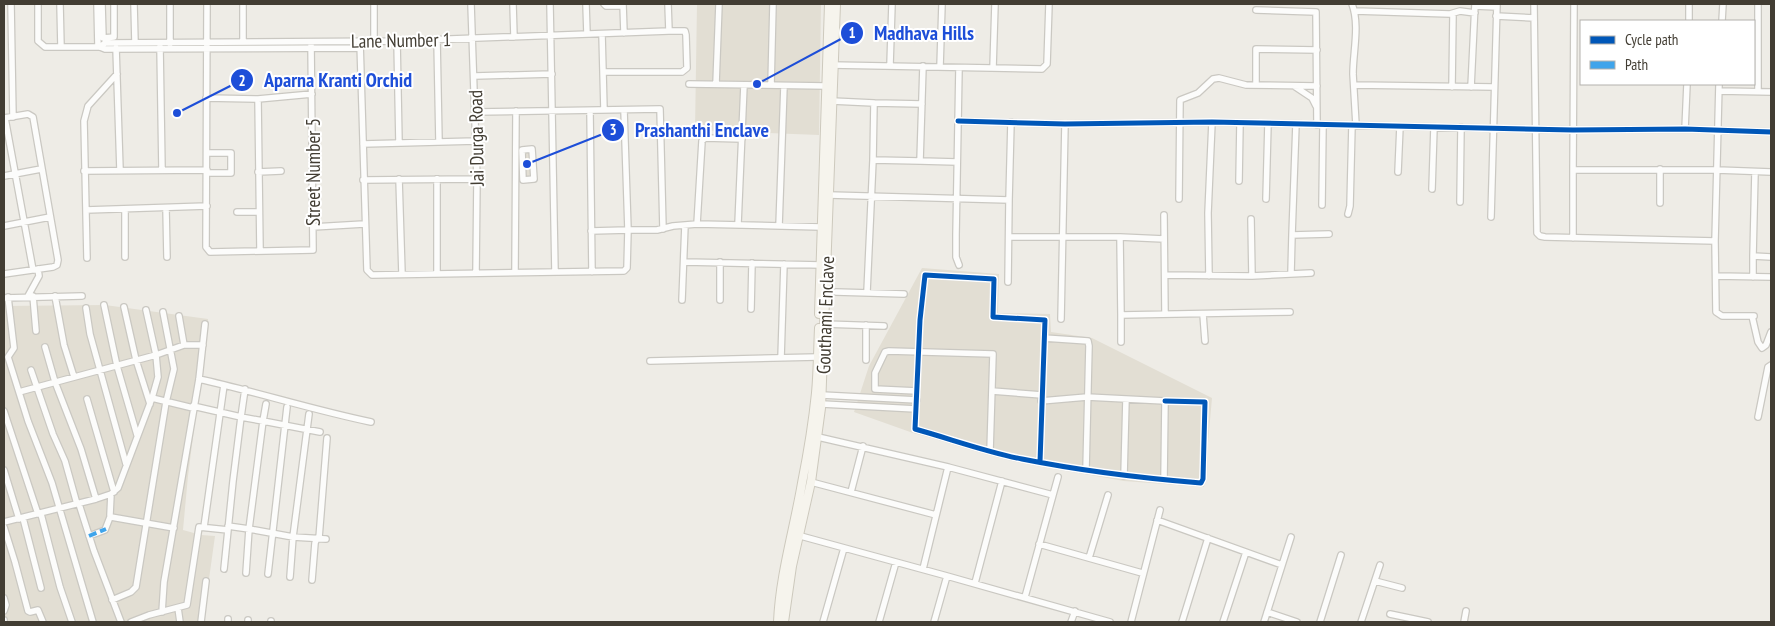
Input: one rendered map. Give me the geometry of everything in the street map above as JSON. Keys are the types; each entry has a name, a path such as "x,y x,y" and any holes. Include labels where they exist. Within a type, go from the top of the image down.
{"street":[{"path":"11,4 13,116"},
{"path":"38,4 38,41 45,47 99,47 105,49 134,43 160,46"},
{"path":"60,4 61,47"},
{"path":"97,4 102,37 113,38 114,4"},
{"path":"99,47 102,4"},
{"path":"134,4 134,43"},
{"path":"170,4 170,46"},
{"path":"206,4 206,247 213,252 260,250 259,212 256,197 258,99"},
{"path":"243,4 243,42"},
{"path":"374,4 374,41"},
{"name":"Jai Durga Road","path":"471,4 476,112 476,273"},
{"path":"513,4 514,37"},
{"path":"550,4 555,272"},
{"path":"586,4 587,34"},
{"path":"604,4 606,6 623,5 624,33"},
{"path":"668,4 669,31"},
{"path":"716,84 719,4"},
{"path":"771,85 772,4"},
{"name":"Gouthami Enclave","path":"778,622 779,605 795,535 811,482 822,404 832,101 829,4"},
{"name":"Gouthami Enclave","path":"784,622 816,391 826,86 836,4"},
{"path":"890,65 892,4"},
{"path":"940,67 942,4"},
{"path":"992,68 995,4"},
{"path":"830,65 1042,69 1046,67 1048,4"},
{"path":"1348,214 1354,125 1354,11 1352,4"},
{"path":"1534,4 1537,233 1545,237 1715,241"},
{"path":"1573,238 1574,4"},
{"path":"1689,4 1689,20"},
{"path":"1722,20 1723,4"},
{"path":"1758,4 1758,91"},
{"path":"1471,87 1475,5 1497,5 1491,217"},
{"path":"1256,10 1316,12 1317,108 1320,125 1322,206"},
{"path":"1354,11 1453,14 1460,11 1475,13"},
{"path":"1452,87 1453,14"},
{"path":"1496,16 1534,18"},
{"path":"100,18 114,17"},
{"name":"Lane Number 1","path":"311,45 360,45 374,41 685,32 685,71 603,72"},
{"path":"602,34 604,110"},
{"path":"437,40 438,142"},
{"path":"397,41 399,143"},
{"path":"206,46 243,42 311,45"},
{"path":"116,46 311,45"},
{"name":"Street Number 5","path":"260,250 313,250 311,45"},
{"path":"360,45 364,224 368,273 372,275 624,271 627,268 628,230 624,110"},
{"path":"116,46 120,170"},
{"path":"160,46 162,170"},
{"path":"1256,85 1256,49 1317,50"},
{"path":"920,161 923,66"},
{"path":"959,68 956,256 959,264"},
{"path":"87,258 84,121 88,106 117,74"},
{"path":"475,76 552,74"},
{"path":"1179,199 1180,100 1198,93 1213,79 1219,78 1237,84 1317,86"},
{"path":"689,84 826,86"},
{"path":"738,224 744,85"},
{"path":"1354,85 1494,88"},
{"path":"1685,129 1687,85"},
{"path":"1719,85 1715,241 1716,312 1722,316 1753,316 1758,342 1762,348 1767,343 1771,332"},
{"path":"779,226 784,86"},
{"path":"1294,86 1312,98 1317,108"},
{"path":"1719,91 1771,92"},
{"path":"206,98 258,99 312,94"},
{"path":"832,101 922,104"},
{"path":"867,292 874,103"},
{"path":"476,112 660,109 663,229"},
{"path":"515,272 519,174 516,111"},
{"path":"590,111 592,272"},
{"path":"4,274 33,270 53,267 58,263 33,117 28,114 4,118 33,270 30,278 35,282"},
{"path":"958,121 1064,124 1212,122 1460,128 1685,129 1771,132"},
{"path":"1008,282 1011,122"},
{"path":"1209,276 1208,213 1212,122"},
{"path":"1240,123 1240,181"},
{"path":"1266,199 1268,123"},
{"path":"1061,319 1064,124"},
{"path":"1292,273 1296,124"},
{"path":"1398,172 1400,126"},
{"path":"1432,189 1434,127"},
{"path":"1460,128 1460,202"},
{"path":"697,224 702,141 705,138 742,139"},
{"path":"362,144 476,141"},
{"path":"519,155 522,149 533,150 534,179 523,180 519,174"},
{"path":"84,171 162,170 231,173 231,152 207,153"},
{"path":"873,160 957,162"},
{"path":"4,176 41,169"},
{"path":"1573,170 1660,169 1771,172"},
{"path":"1660,169 1660,203"},
{"path":"258,172 281,172"},
{"path":"1753,277 1755,172"},
{"path":"363,180 477,178"},
{"path":"399,179 402,274"},
{"path":"437,179 437,273"},
{"path":"830,195 1009,200"},
{"path":"86,210 207,206"},
{"path":"166,208 167,257"},
{"path":"125,209 125,257"},
{"path":"237,212 259,212"},
{"path":"1164,215 1165,314"},
{"path":"4,226 50,217"},
{"path":"1251,219 1252,276"},
{"path":"313,226 364,224"},
{"path":"592,231 663,229 697,224 821,227"},
{"path":"682,300 685,225"},
{"path":"1292,235 1329,234"},
{"path":"1009,237 1164,239"},
{"path":"1120,237 1121,342"},
{"path":"1753,256 1771,257"},
{"path":"685,262 821,265"},
{"path":"720,262 720,300"},
{"path":"751,309 752,263"},
{"path":"781,358 784,264"},
{"path":"33,270 40,276 35,282 31,296 36,331"},
{"path":"1165,276 1252,276 1311,273"},
{"path":"992,391 1042,398 1205,402 1203,480 1200,483 1124,476 1040,462 990,451 915,429 920,320 925,275 994,278 993,317 1045,320 1044,338 1042,398 1040,462"},
{"path":"1716,276 1771,277"},
{"path":"836,292 904,294"},
{"path":"55,296 64,345 74,377"},
{"path":"82,296 6,297 14,348 6,358 60,509 93,622"},
{"path":"104,305 117,366 138,435"},
{"path":"124,307 136,360 151,401"},
{"path":"86,308 90,334 126,464"},
{"path":"4,522 96,499 112,493 118,488 151,401 158,377 156,355 146,310"},
{"path":"112,600 131,592 136,587 166,402 174,369 163,312"},
{"path":"1121,315 1290,312"},
{"path":"1203,314 1205,341"},
{"path":"179,316 184,345"},
{"path":"162,612 164,582 199,379 205,324"},
{"path":"824,324 884,326"},
{"path":"866,325 866,360"},
{"path":"1044,338 1088,341 1086,470"},
{"path":"19,392 100,371 184,345 203,345"},
{"path":"44,346 55,382 81,449 96,499"},
{"path":"917,391 875,389 875,373 885,352 993,354 990,451"},
{"path":"650,361 817,357"},
{"path":"1758,417 1768,367 1771,365"},
{"path":"31,370 52,434 65,461 89,536 121,622"},
{"path":"199,379 371,422"},
{"path":"204,527 224,385"},
{"path":"224,569 245,389"},
{"path":"822,395 916,400"},
{"path":"87,399 112,493 110,516 105,530 89,536"},
{"path":"1124,476 1126,399"},
{"path":"1164,400 1164,480"},
{"path":"151,401 166,402 320,432"},
{"path":"246,573 249,529 266,404"},
{"path":"822,404 916,409"},
{"path":"268,574 287,407"},
{"path":"4,411 40,514 60,587 72,622"},
{"path":"290,577 293,537 309,414"},
{"path":"818,437 948,467 1053,495"},
{"path":"321,538 320,504 327,438"},
{"path":"851,492 862,446"},
{"path":"923,569 948,467"},
{"path":"4,470 21,519 41,588"},
{"path":"1025,598 1058,477"},
{"path":"811,482 936,515"},
{"path":"975,583 1002,482"},
{"path":"1089,558 1108,495"},
{"path":"1131,622 1142,572 1160,510"},
{"path":"110,516 174,528"},
{"path":"1157,520 1282,565"},
{"path":"4,527 28,611 38,610 43,622"},
{"path":"131,622 187,605 199,527 249,529 293,537 321,538"},
{"path":"795,535 975,583 1110,622"},
{"path":"1264,622 1291,537"},
{"path":"312,580 315,543 321,538"},
{"path":"1182,622 1208,538"},
{"path":"1040,544 1142,572"},
{"path":"823,622 844,548"},
{"path":"1223,622 1246,552"},
{"path":"1320,622 1342,556"},
{"path":"879,622 896,562"},
{"path":"1361,622 1380,564"},
{"path":"934,622 947,576"},
{"path":"201,622 206,581"},
{"path":"1375,581 1402,588"},
{"path":"4,598 6,605 4,611"},
{"path":"178,608 180,622"},
{"path":"1071,622 1075,611"},
{"path":"1464,622 1466,611"},
{"path":"1267,612 1297,622"},
{"path":"154,614 158,622"},
{"path":"1390,614 1428,622"}],"shaded area":[{"path":"697,4 821,4 819,135 695,130"},
{"path":"523,150 532,150 532,178 523,178"},
{"path":"922,268 999,274 998,313 1050,314 1051,332 1092,338 1212,398 1204,487 1124,481 1040,466 913,433 854,412 869,366"},
{"path":"105,305 208,319 183,530 201,535 215,536 203,622 4,622 4,306"}],"marked path":[{"path":"89,536 106,529"}],"cycle path":[{"path":"958,121 1065,124 1212,122 1573,130 1685,129 1771,132"},
{"path":"1040,462 1045,320 993,317 994,279 925,275 920,320 915,429 995,453 1022,459 1111,474 1201,483 1203,479 1205,402 1165,401"}],"place":[{"name":"Madhava Hills","path":"757,84"},
{"name":"Aparna Kranti Orchid","path":"177,113"},
{"name":"Prashanthi Enclave","path":"527,164"}]}
